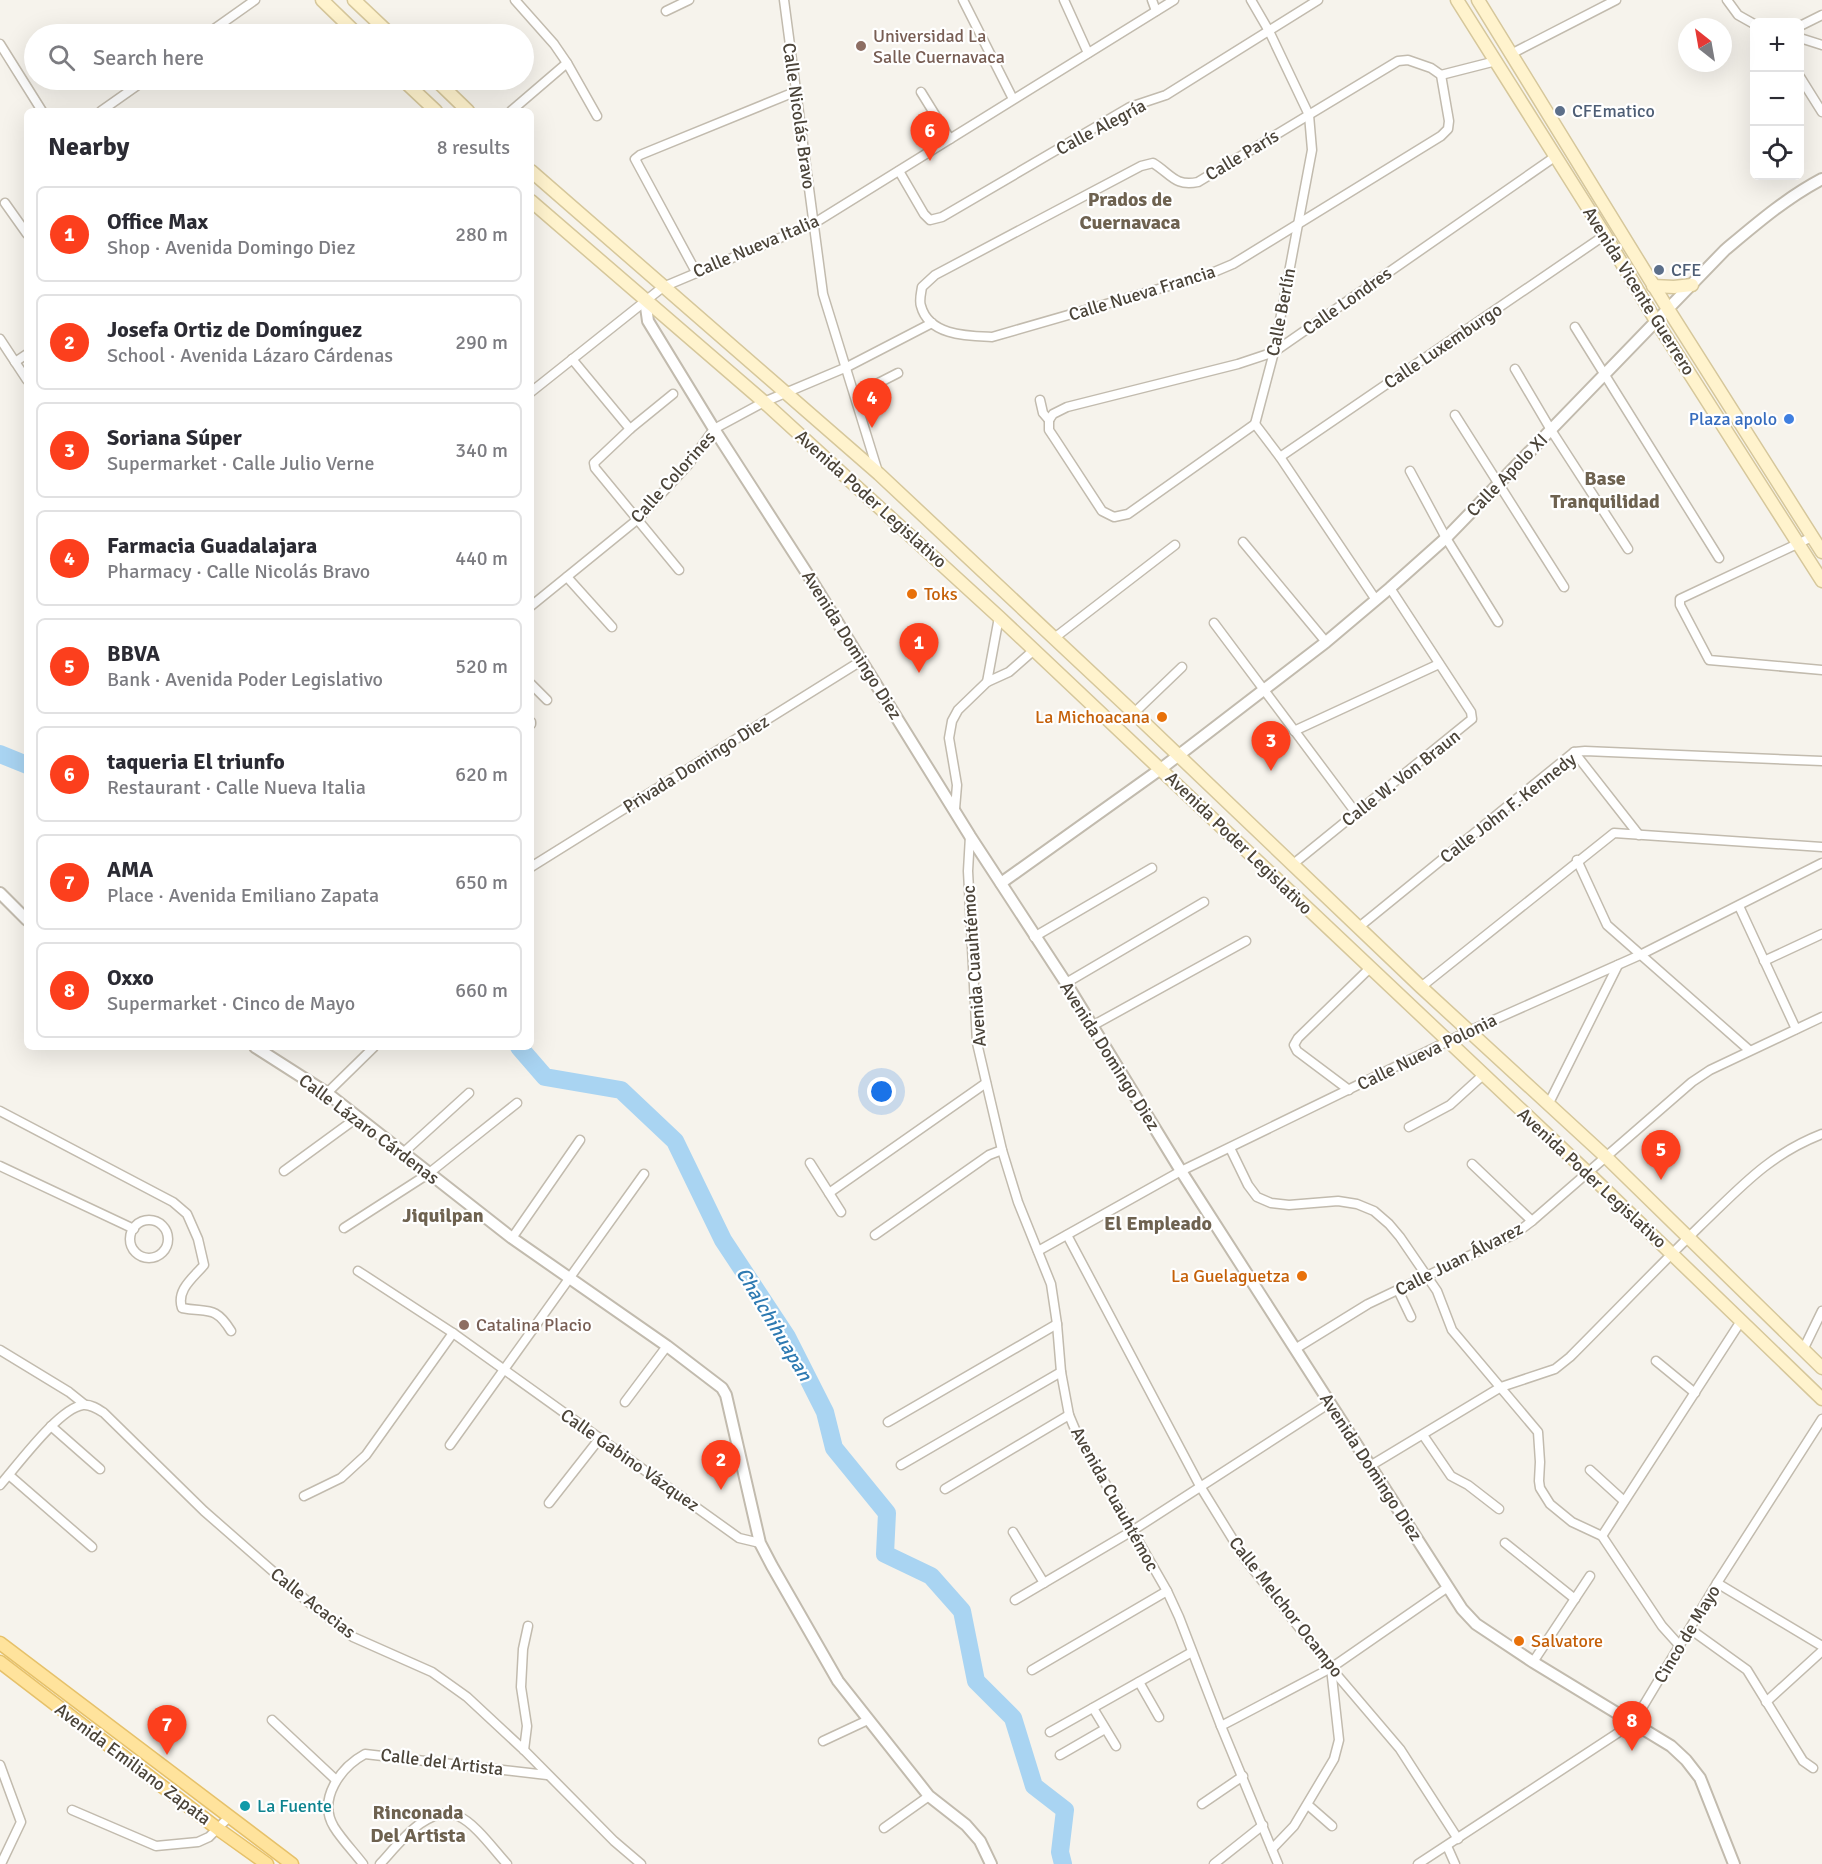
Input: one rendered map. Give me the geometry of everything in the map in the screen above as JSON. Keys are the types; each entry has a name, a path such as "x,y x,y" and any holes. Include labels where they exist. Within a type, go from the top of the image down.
{"main road":[{"path":"322,0 347,24"},
{"path":"354,0 380,24"},
{"name":"Avenida Vicente Guerrero","path":"1457,0 1605,235 1656,321 1820,575"},
{"name":"Avenida Vicente Guerrero","path":"1478,0 1653,286 1822,552"},
{"path":"355,24 359,17 369,14"},
{"path":"412,90 427,108"},
{"path":"446,90 465,108"},
{"path":"534,174 663,287"},
{"path":"534,204 645,300"},
{"path":"1653,286 1692,285"},
{"name":"Avenida Poder Legislativo","path":"663,287 879,474 1421,987 1606,1157 1822,1368"},
{"name":"Avenida Poder Legislativo","path":"645,300 764,402 1162,768 1672,1253 1822,1399"},
{"name":"Avenida Emiliano Zapata","path":"0,1643 292,1864"},
{"name":"Avenida Emiliano Zapata","path":"0,1662 262,1863"},
{"path":"50,1702 60,1689"}],"street":[{"path":"221,24 255,0"},
{"path":"666,11 689,0"},
{"name":"Calle Nicolás Bravo","path":"784,0 823,294 879,474"},
{"path":"963,0 1013,99"},
{"path":"1064,0 1088,54"},
{"path":"1152,0 1156,11"},
{"name":"Calle Nueva Italia","path":"534,390 663,287 813,224 1174,0"},
{"name":"Calle Berlín","path":"1251,0 1269,31 1309,114 1312,150 1274,351 1256,424"},
{"name":"Calle Alegría","path":"899,171 924,214 930,220 942,217 1130,107 1166,95 1318,0"},
{"path":"1511,54 1616,0"},
{"path":"1727,0 1738,15 1750,21"},
{"path":"518,1 554,44 597,116"},
{"path":"1804,24 1822,15"},
{"path":"1804,39 1822,45"},
{"path":"0,44 24,82"},
{"name":"Calle París","path":"933,323 920,305 922,287 935,275 1141,166 1153,163 1179,183 1187,185 1198,182 1398,61 1408,60 1420,63 1441,75"},
{"path":"1441,75 1496,61"},
{"path":"514,108 567,63"},
{"name":"Calle Nueva Francia","path":"933,323 947,332 992,337 1207,275 1233,264 1448,129 1449,121 1441,75"},
{"path":"1804,83 1822,112"},
{"path":"29,90 40,108"},
{"path":"105,108 131,90"},
{"path":"696,272 635,159 797,91"},
{"path":"921,92 950,139"},
{"name":"Calle Londres","path":"1049,420 1053,414 1067,407 1238,364 1274,351 1556,156"},
{"name":"Calle Apolo XI","path":"1000,883 1178,756 1264,691 1376,600 1446,538 1725,250 1772,210 1802,189 1822,179"},
{"path":"5,203 24,230"},
{"name":"Calle Luxemburgo","path":"1280,457 1605,235"},
{"name":"Avenida Domingo Diez","path":"645,300 648,321 714,429 810,578 1034,937 1066,983 1181,1171 1462,1609 1476,1624 1533,1662 1671,1746 1686,1760 1700,1778 1734,1864"},
{"path":"764,402 847,367 933,323"},
{"path":"1575,327 1719,558"},
{"path":"0,339 24,376"},
{"path":"15,362 24,356"},
{"path":"572,359 630,429"},
{"path":"1515,369 1551,430 1628,549"},
{"path":"855,395 898,373"},
{"path":"673,394 630,429 594,463 679,570"},
{"path":"1040,400 1043,412 1049,420 1049,430 1102,511 1114,517 1128,514 1256,424 1376,600"},
{"name":"Calle Colorines","path":"534,604 638,519 688,465 714,429 764,402"},
{"path":"1455,415 1564,587"},
{"path":"1410,471 1446,538 1498,622"},
{"path":"1812,537 1685,595 1680,599 1680,605 1710,660 1822,670"},
{"path":"1243,542 1326,642"},
{"path":"1053,639 1175,545"},
{"path":"567,577 612,627"},
{"name":"Calle W. Von Braun","path":"1292,865 1468,725 1472,719 1471,712 1390,588"},
{"path":"987,682 999,617"},
{"path":"1214,623 1356,813"},
{"path":"955,809 957,785 949,738 952,721 962,705 987,682 1009,672 1034,650"},
{"name":"Privada Domingo Diez","path":"534,865 861,661"},
{"path":"1294,731 1439,664"},
{"path":"1134,713 1182,667"},
{"path":"534,687 547,700"},
{"name":"Calle John F. Kennedy","path":"1359,927 1574,752 1585,750 1822,761"},
{"path":"1574,752 1639,835"},
{"path":"1421,987 1577,860 1614,833 1822,847"},
{"name":"Avenida Cuauhtémoc","path":"970,836 968,871 977,1043 1002,1150 1018,1203 1051,1284 1058,1324 1061,1372 1069,1415 1077,1434 1167,1591 1278,1864"},
{"path":"1577,860 1607,925 1749,1050"},
{"name":"Calle Nueva Polonia","path":"1038,1251 1181,1171 1469,1031 1640,955 1822,863"},
{"path":"1034,937 1152,868"},
{"path":"0,893 24,917"},
{"path":"1066,983 1204,902"},
{"path":"1739,906 1796,1029"},
{"path":"1764,961 1822,934"},
{"path":"1092,1026 1246,941"},
{"path":"1548,1105 1618,965"},
{"path":"1349,1090 1298,1052 1294,1045 1298,1038 1370,968"},
{"name":"Calle Juan Álvarez","path":"1295,1349 1368,1304 1515,1234 1692,1082 1749,1050 1822,1017"},
{"name":"Calle Lázaro Cárdenas","path":"260,1050 327,1094 512,1238 716,1382 726,1395 760,1543 772,1566 838,1681 929,1796 966,1825 980,1841 991,1864"},
{"path":"327,1094 371,1050"},
{"path":"1409,1126 1450,1105 1483,1075"},
{"path":"829,1193 986,1083"},
{"path":"403,1153 469,1093"},
{"path":"344,1228 428,1174 517,1103"},
{"path":"0,1111 173,1202 187,1214 198,1239 204,1265 182,1290 179,1300 182,1308 214,1312 224,1320 231,1331"},
{"path":"284,1171 358,1118"},
{"path":"1370,1466 1501,1387 1555,1369 1570,1357 1672,1253 1761,1168 1784,1151 1822,1134"},
{"path":"512,1238 580,1140"},
{"path":"1230,1148 1248,1185 1257,1197 1271,1203 1289,1205 1338,1201 1357,1204 1374,1211 1400,1237 1437,1291 1452,1330 1538,1432 1540,1488 1550,1504 1572,1522 1602,1536 1662,1626 1680,1646"},
{"path":"875,1235 990,1155 1002,1150"},
{"path":"810,1163 841,1212"},
{"path":"1472,1164 1532,1221"},
{"path":"0,1166 134,1229"},
{"path":"450,1445 644,1174"},
{"path":"150,1220 162,1225 168,1236 166,1248 151,1258 140,1255 135,1251 130,1240 134,1229 138,1224 150,1220"},
{"name":"Calle Melchor Ocampo","path":"1067,1235 1200,1486 1245,1559 1331,1668 1400,1749 1458,1839"},
{"name":"Calle Gabino Vázquez","path":"358,1271 453,1333 739,1538 760,1543"},
{"path":"1398,1290 1411,1317"},
{"path":"1803,1350 1822,1311"},
{"path":"1602,1536 1741,1321"},
{"path":"888,1422 1058,1324"},
{"path":"304,1496 341,1478 366,1455 453,1333"},
{"path":"625,1402 667,1346"},
{"name":"Calle Acacias","path":"0,1350 69,1392 84,1404 104,1413 204,1511 308,1602 353,1637 432,1672 467,1697 641,1864"},
{"path":"1656,1361 1695,1393"},
{"path":"901,1464 1061,1372"},
{"path":"1015,1600 1132,1531 1330,1402"},
{"path":"0,1485 51,1426 65,1414 84,1404"},
{"path":"945,1489 1069,1415"},
{"name":"Cinco de Mayo","path":"1418,1864 1633,1723 1822,1419"},
{"path":"51,1426 100,1469"},
{"path":"1423,1435 1451,1476 1468,1485 1498,1509"},
{"path":"549,1503 600,1438"},
{"path":"1590,1470 1624,1502"},
{"path":"9,1475 92,1547"},
{"path":"1012,1532 1044,1583"},
{"path":"1505,1543 1575,1599"},
{"path":"1533,1662 1590,1576"},
{"path":"1718,1583 1822,1646"},
{"path":"1221,1726 1331,1668 1448,1587"},
{"path":"1032,1670 1167,1591"},
{"path":"524,1750 526,1726 521,1687 523,1649 528,1626"},
{"path":"1690,1629 1747,1670 1803,1761 1814,1768"},
{"path":"1766,1702 1822,1651"},
{"path":"1050,1732 1192,1652"},
{"path":"1272,1849 1294,1826 1334,1759 1338,1740 1331,1668"},
{"path":"1139,1682 1160,1717"},
{"path":"1093,1708 1116,1746"},
{"path":"272,1720 336,1780"},
{"path":"823,1741 868,1720"},
{"path":"1060,1755 1106,1729"},
{"name":"Calle del Artista","path":"363,1864 333,1826 328,1809 336,1780 352,1761 365,1754 547,1775"},
{"path":"0,1765 21,1822 1,1864"},
{"path":"1202,1804 1243,1776"},
{"path":"884,1828 929,1796"},
{"path":"1308,1805 1332,1826"},
{"path":"72,1810 156,1846 207,1839 230,1817"},
{"path":"380,1864 418,1823 438,1814 457,1815 471,1826 507,1864"},
{"path":"1214,1864 1263,1825"},
{"path":"1448,1846 1455,1864"}],"waterway":[{"name":"Chalchihuapan","path":"0,754 24,764"},
{"name":"Chalchihuapan","path":"522,1050 545,1077 621,1090 675,1141 723,1240 787,1337 825,1412 834,1448 887,1513 885,1554 931,1576 962,1611 976,1681 1013,1718 1034,1786 1065,1810 1060,1852 1063,1864"}],"place":[{"name":"Universidad La Salle Cuernavaca","path":"861,46"},
{"name":"CFEmatico","path":"1560,111"},
{"name":"taqueria El triunfo","path":"930,161"},
{"name":"CFE","path":"1659,270"},
{"name":"Plaza apolo","path":"1789,419"},
{"name":"Farmacia Guadalajara","path":"872,428"},
{"name":"Toks","path":"912,594"},
{"name":"Office Max","path":"919,673"},
{"name":"La Michoacana","path":"1162,717"},
{"name":"Soriana Súper","path":"1271,771"},
{"name":"BBVA","path":"1661,1180"},
{"name":"La Guelaguetza","path":"1302,1276"},
{"name":"Catalina Placio","path":"464,1325"},
{"name":"Josefa Ortiz de Domínguez","path":"721,1490"},
{"name":"Salvatore","path":"1519,1641"},
{"name":"Oxxo","path":"1632,1751"},
{"name":"AMA","path":"167,1755"},
{"name":"La Fuente","path":"245,1806"}],"district":[{"name":"Prados de Cuernavaca","path":"1130,210"},
{"name":"Base Tranquilidad","path":"1605,490"},
{"name":"Jiquilpan","path":"443,1215"},
{"name":"El Empleado","path":"1158,1223"},
{"name":"Rinconada Del Artista","path":"418,1824"}]}
